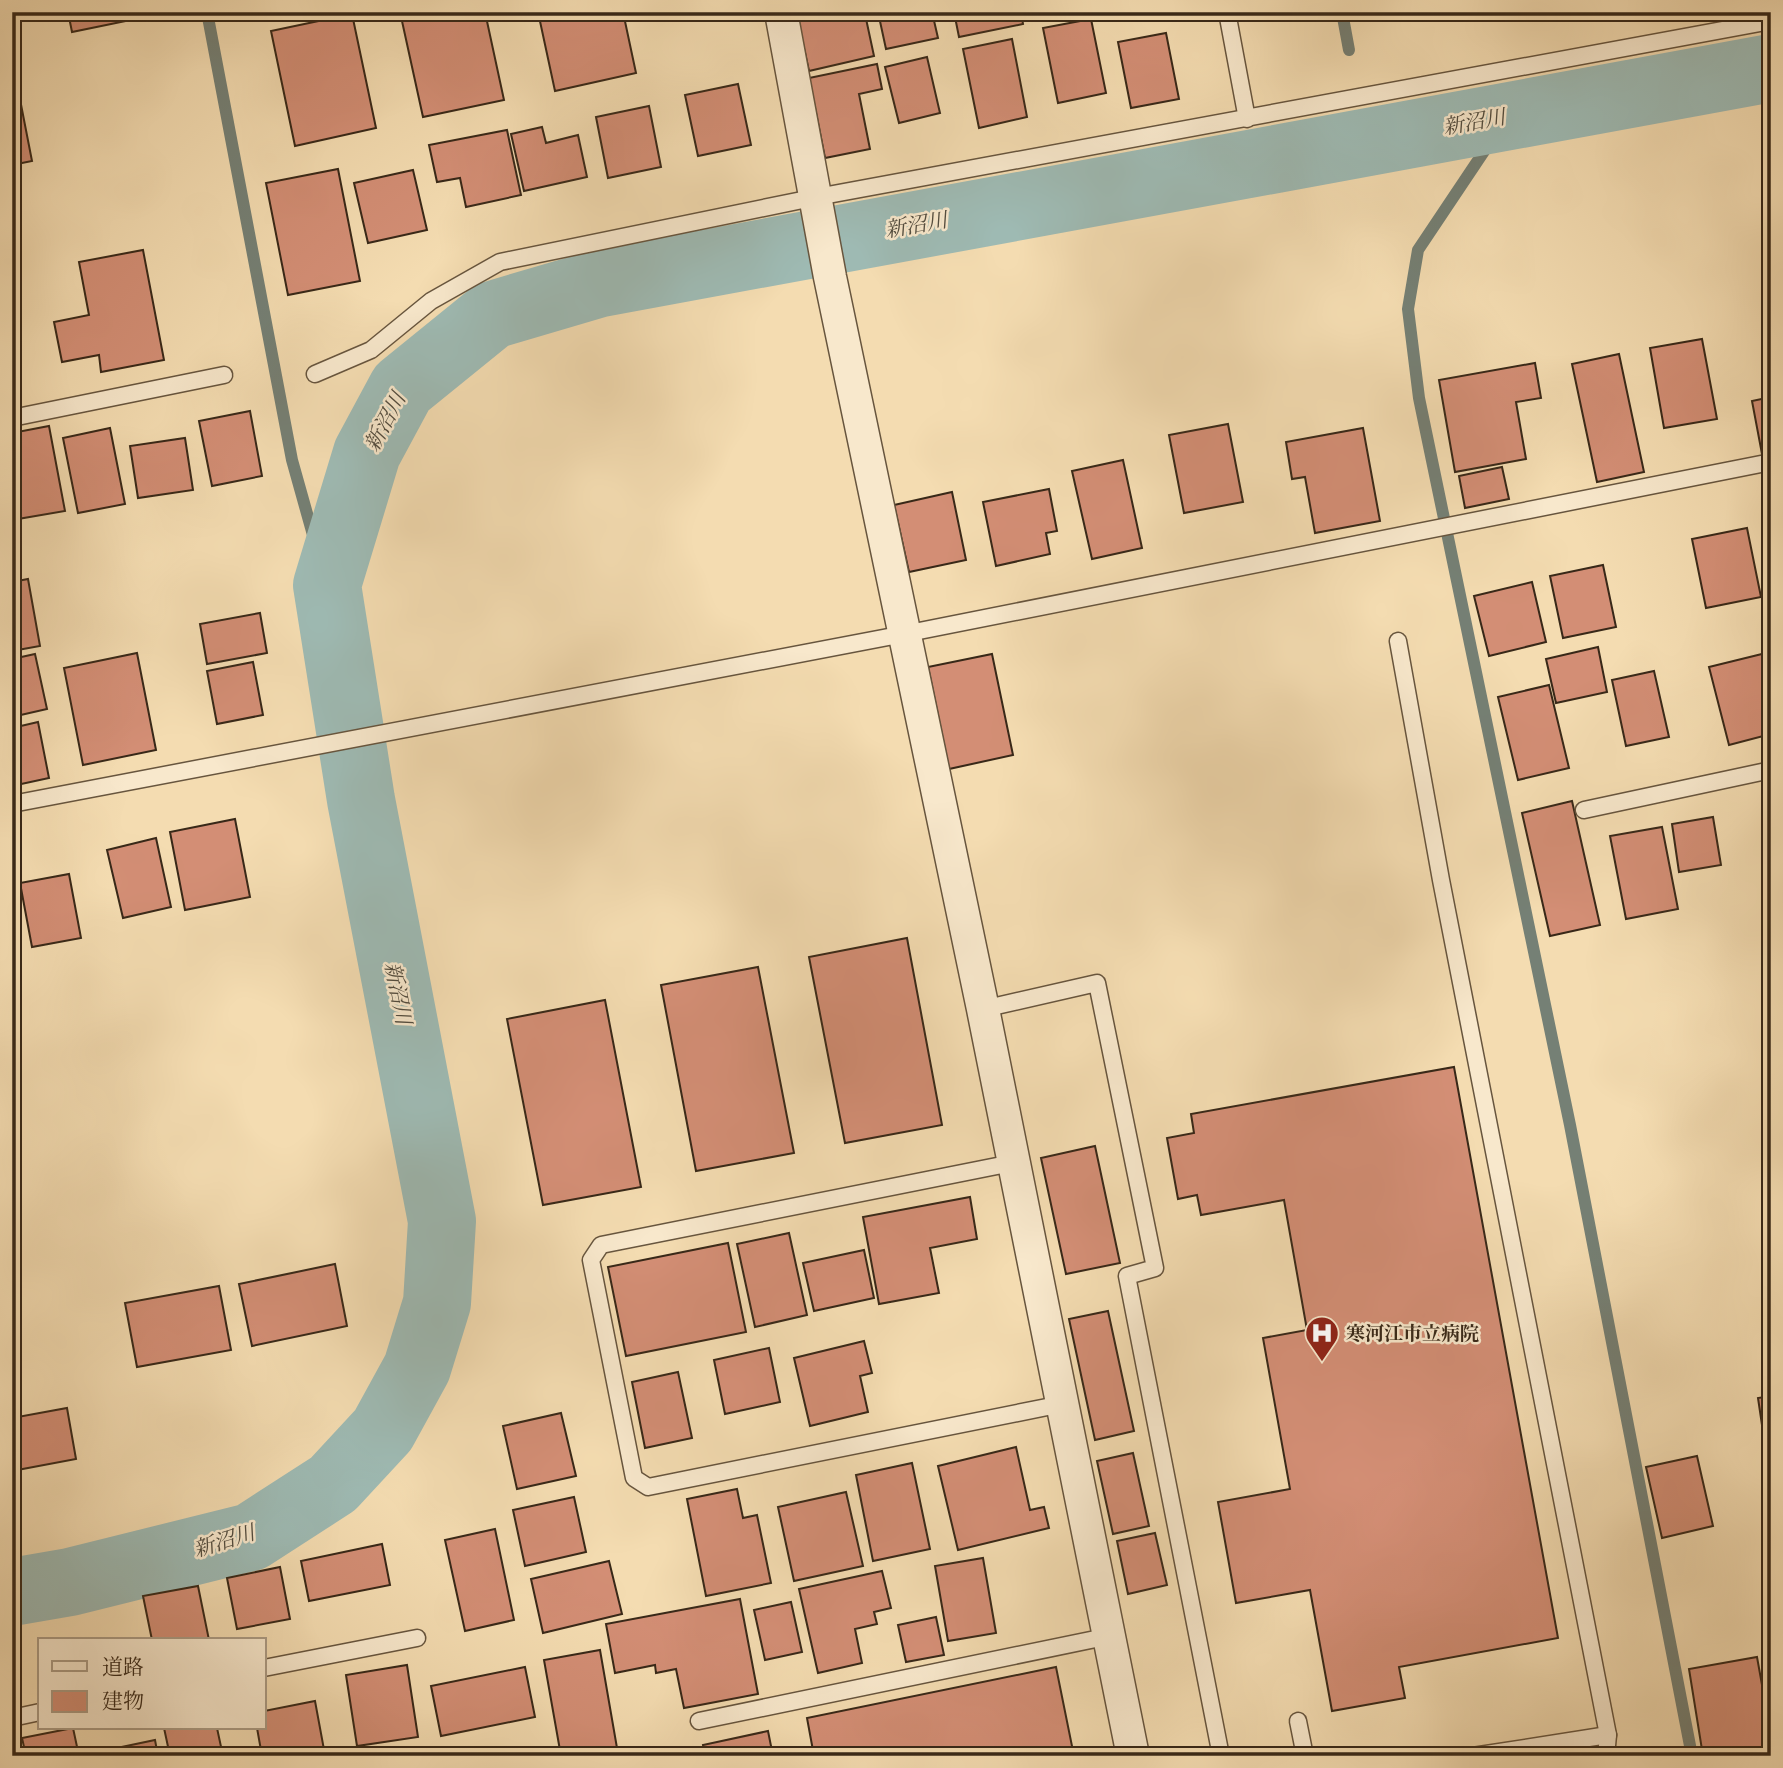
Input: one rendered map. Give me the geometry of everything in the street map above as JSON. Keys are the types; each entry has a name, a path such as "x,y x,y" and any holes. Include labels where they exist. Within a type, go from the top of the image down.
{"street":[{"path":"781,12 830,277 1133,1756"}],"lane":[{"path":"1227,12 1247,119"},
{"path":"315,374 371,350 431,301 500,262 817,197 1771,21"},
{"path":"12,418 224,375"},
{"path":"12,804 310,745 904,634 1771,462"},
{"path":"1398,641 1441,880 1608,1735 1606,1756"},
{"path":"1584,810 1771,770"},
{"path":"982,1009 1097,983 1155,1268 1127,1276 1221,1756"},
{"path":"1012,1163 601,1245 591,1260 634,1478 648,1487 1062,1404"},
{"path":"699,1721 1110,1636"},
{"path":"266,1668 417,1639"},
{"path":"12,1718 38,1712"},
{"path":"1298,1721 1306,1756"},
{"path":"1473,1756 1608,1735"}],"building":[{"path":"68,12 160,12 160,14 72,32"},
{"path":"400,12 485,12 504,100 423,117"},
{"path":"538,12 623,12 636,73 555,91"},
{"path":"796,12 838,12 840,20 865,14 874,56 809,71"},
{"path":"878,12 932,12 938,38 886,49"},
{"path":"954,12 1021,12 1023,24 959,37"},
{"path":"1043,12 1082,12 1045,20"},
{"path":"352,14 376,128 295,146 271,31"},
{"path":"1091,19 1106,93 1058,103 1043,28"},
{"path":"1166,33 1179,99 1131,108 1118,42"},
{"path":"1012,39 1027,117 979,128 963,49"},
{"path":"927,57 940,113 899,123 885,67"},
{"path":"877,64 882,89 859,94 870,149 825,158 809,78"},
{"path":"17,84 32,161 12,165 12,85"},
{"path":"738,84 751,145 698,156 685,95"},
{"path":"649,106 661,167 608,178 596,117"},
{"path":"542,127 546,143 578,135 587,177 524,191 511,134"},
{"path":"507,130 521,195 466,207 460,178 437,182 429,145"},
{"path":"338,169 360,281 288,295 266,183"},
{"path":"413,170 427,230 368,243 354,183"},
{"path":"143,250 164,360 101,372 99,355 62,362 54,322 89,315 79,262"},
{"path":"1702,339 1717,419 1664,428 1650,348"},
{"path":"1619,354 1644,472 1597,482 1572,364"},
{"path":"1535,363 1541,398 1516,402 1526,459 1455,472 1439,380"},
{"path":"1771,397 1771,452 1762,454 1752,401"},
{"path":"250,411 262,476 212,486 199,421"},
{"path":"1228,424 1243,502 1184,513 1169,435"},
{"path":"49,426 65,511 12,520 12,433"},
{"path":"110,428 125,504 78,513 63,438"},
{"path":"1363,428 1380,521 1315,533 1305,477 1292,479 1286,442"},
{"path":"185,438 193,490 138,498 130,446"},
{"path":"1123,460 1142,548 1092,559 1072,471"},
{"path":"1502,467 1509,499 1465,508 1459,476"},
{"path":"1049,489 1057,531 1046,533 1050,554 996,566 983,502"},
{"path":"952,492 966,560 909,572 894,505"},
{"path":"1747,528 1761,597 1706,608 1692,539"},
{"path":"1603,565 1616,627 1563,638 1550,576"},
{"path":"28,579 40,646 12,651 12,582"},
{"path":"1532,582 1546,642 1489,656 1474,596"},
{"path":"260,613 267,653 207,664 200,624"},
{"path":"1598,647 1607,692 1556,703 1546,659"},
{"path":"137,653 156,750 83,765 64,668"},
{"path":"1766,653 1771,671 1771,734 1729,745 1709,667"},
{"path":"35,654 47,709 12,717 12,659"},
{"path":"992,654 1013,755 949,769 928,667"},
{"path":"253,662 263,715 217,724 207,671"},
{"path":"1654,671 1669,737 1626,746 1612,680"},
{"path":"1549,685 1569,768 1518,780 1498,697"},
{"path":"38,722 49,778 12,786 12,728"},
{"path":"1572,801 1600,925 1550,936 1522,813"},
{"path":"1713,817 1721,865 1679,872 1672,824"},
{"path":"235,819 250,897 185,910 170,832"},
{"path":"1662,827 1678,909 1626,919 1610,836"},
{"path":"156,838 171,907 123,918 107,850"},
{"path":"69,874 81,938 32,947 20,883"},
{"path":"907,938 942,1125 845,1143 809,957"},
{"path":"758,967 794,1153 696,1171 661,985"},
{"path":"605,1000 641,1187 543,1205 507,1019"},
{"path":"1454,1067 1558,1638 1399,1667 1405,1698 1332,1711 1310,1590 1236,1603 1218,1502 1290,1489 1263,1338 1307,1330 1284,1200 1201,1215 1197,1195 1178,1199 1167,1138 1194,1133 1191,1114"},
{"path":"1095,1146 1120,1263 1066,1274 1041,1158"},
{"path":"970,1197 977,1239 930,1248 939,1293 879,1304 863,1217"},
{"path":"789,1233 807,1315 755,1327 737,1244"},
{"path":"728,1243 746,1332 626,1356 608,1267"},
{"path":"864,1250 874,1298 814,1311 803,1263"},
{"path":"335,1264 347,1326 252,1346 239,1284"},
{"path":"219,1286 231,1350 137,1367 125,1303"},
{"path":"1108,1311 1134,1431 1095,1440 1069,1319"},
{"path":"864,1341 872,1373 860,1376 868,1412 810,1426 794,1358"},
{"path":"769,1348 780,1402 725,1414 714,1360"},
{"path":"678,1372 692,1438 645,1448 632,1382"},
{"path":"1771,1396 1771,1479 1770,1479 1758,1398"},
{"path":"67,1408 76,1459 12,1471 12,1418"},
{"path":"561,1413 576,1476 517,1489 503,1426"},
{"path":"1016,1447 1030,1510 1044,1507 1049,1528 958,1550 938,1466"},
{"path":"1133,1453 1149,1526 1113,1534 1097,1461"},
{"path":"1697,1456 1713,1526 1662,1538 1646,1467"},
{"path":"912,1463 930,1549 873,1561 856,1475"},
{"path":"737,1489 743,1518 757,1515 771,1583 706,1596 687,1499"},
{"path":"846,1492 863,1566 794,1581 778,1507"},
{"path":"574,1497 586,1552 525,1566 513,1510"},
{"path":"495,1529 514,1620 465,1631 445,1540"},
{"path":"1155,1533 1167,1585 1128,1594 1117,1541"},
{"path":"382,1544 390,1585 309,1601 301,1561"},
{"path":"983,1558 996,1633 948,1641 935,1566"},
{"path":"609,1561 622,1614 543,1633 531,1579"},
{"path":"280,1567 290,1619 237,1629 227,1578"},
{"path":"882,1571 891,1608 874,1612 877,1624 855,1629 862,1663 818,1673 799,1589"},
{"path":"198,1586 209,1638 152,1638 143,1596"},
{"path":"740,1599 758,1694 684,1708 676,1669 656,1673 655,1665 615,1673 606,1624"},
{"path":"791,1602 802,1652 765,1660 754,1610"},
{"path":"936,1617 944,1655 906,1662 898,1625"},
{"path":"600,1650 617,1748 561,1756 544,1660"},
{"path":"1757,1657 1771,1735 1771,1756 1703,1756 1689,1669"},
{"path":"407,1665 418,1737 357,1746 346,1675"},
{"path":"525,1667 535,1717 441,1736 431,1686"},
{"path":"1056,1667 1074,1756 814,1756 807,1718"},
{"path":"315,1701 325,1755 262,1756 257,1730 266,1730 266,1711"},
{"path":"73,1730 79,1756 26,1756 22,1738"},
{"path":"164,1730 217,1730 223,1756 170,1756"},
{"path":"768,1731 773,1756 705,1756 703,1745"},
{"path":"155,1740 158,1756 108,1756 107,1750"}],"waterway":[{"path":"207,12 292,460 327,585"},
{"path":"1342,12 1349,50"},
{"name":"新沼川","path":"12,1592 70,1582 251,1537 333,1484 383,1430 417,1368 437,1303 442,1221 361,800 327,585 367,453 402,388 492,315 601,283 1771,68"},
{"path":"1509,114 1418,250 1408,309 1419,398 1570,1125 1692,1756"}],"place":[{"name":"寒河江市立病院","path":"1322,1363"}]}
